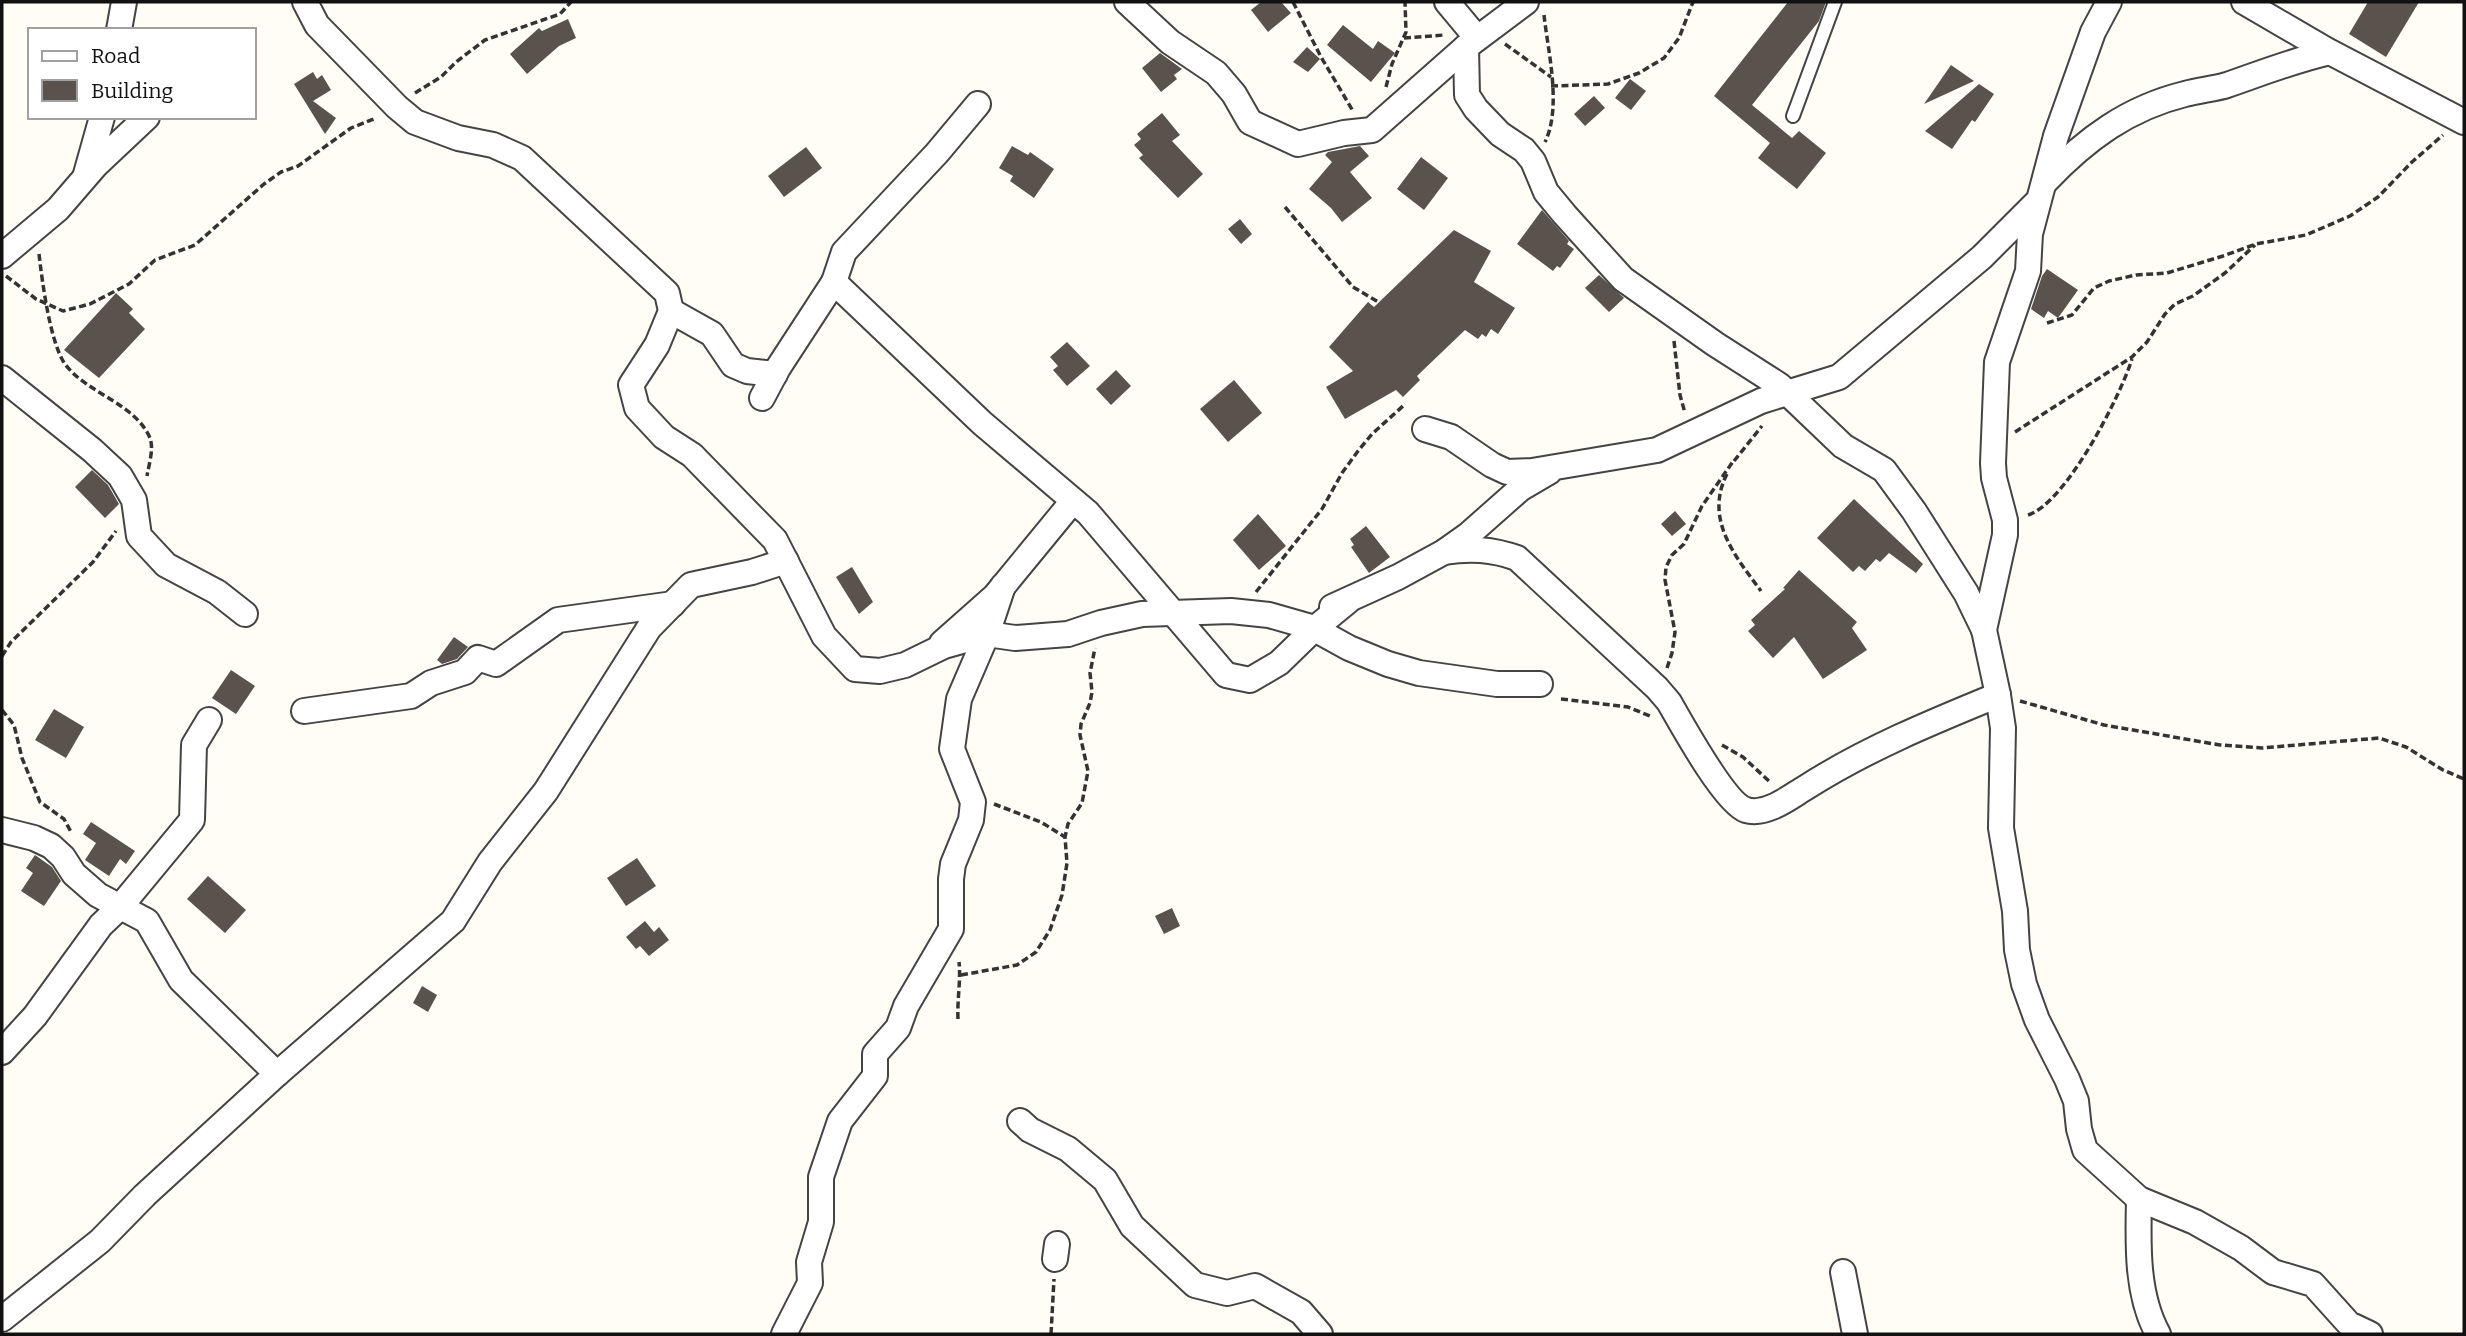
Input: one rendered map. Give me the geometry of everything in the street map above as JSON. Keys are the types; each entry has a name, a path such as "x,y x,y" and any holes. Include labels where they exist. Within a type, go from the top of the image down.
{"street":[{"path":"119,28 124,2"},
{"path":"305,2 317,26 415,122 437,132 493,145 522,158 667,293 671,311 657,345 631,385 638,408 664,437 692,455 775,540 824,636 855,668 880,671 905,665 934,651 987,634 1015,638 1068,634 1142,614 1240,612 1269,615 1303,626 1388,664 1419,673 1497,684 1540,684"},
{"path":"1127,2 1170,42 1216,73 1234,94 1250,122 1298,144 1344,133 1372,130 1470,37 1535,7"},
{"path":"1447,2 1470,37 1467,95 1476,109 1500,134 1524,150 1533,161 1546,192 1623,279 1789,394 1843,446 1884,470 1921,521 1960,583 1984,630 1998,695 2003,728 2001,828 2024,984 2037,1020 2076,1101 2079,1129 2085,1150 2139,1199 2194,1222 2241,1248 2273,1272 2313,1284 2349,1324 2370,1334"},
{"path":"1984,630 2005,535 2005,520 1994,478 1997,362 2028,271 2030,234 2056,136 2088,45 2109,2"},
{"path":"2244,2 2330,52 2463,121"},
{"path":"1425,429 1451,437 1507,472 1557,468 1657,450 1760,401 1839,377 1982,257 2066,160 2120,118 2185,94 2225,86 2296,59 2330,52"},
{"path":"761,398 834,282 844,252 937,153 978,104"},
{"path":"85,177 101,119"},
{"path":"2,256 58,209 85,177 145,119"},
{"path":"834,282 982,423 1087,513 1226,675 1250,680 1279,663 1303,626 1444,552 1468,535 1520,489 1557,468"},
{"path":"671,311 712,334 733,365 747,371 775,374"},
{"path":"2,378 92,450 120,476 134,500 139,536 166,565 217,592 245,614"},
{"path":"934,651 1003,586 1073,501"},
{"path":"1444,552 1469,549 1502,553 1517,558 1657,688 1669,702 1731,799 1747,810 1768,808 1788,799 1837,767 1915,729 1998,695"},
{"path":"2,1319 100,1241 145,1195 277,1074 453,921 490,862 546,791 649,628 691,585 752,572 786,561"},
{"path":"784,1334 810,1283 809,1262 821,1222 821,1177 840,1121 875,1076 875,1054 898,1028 906,1006 951,929 953,864 971,820 972,802 952,749 959,699 987,634 1003,586"},
{"path":"304,711 411,696 431,683 465,672 478,658 496,664 558,620 673,604"},
{"path":"2,1052 35,1016 102,925 192,820 194,745 209,720"},
{"path":"2,830 34,838 51,846 63,857 74,874 98,895 147,921 181,979 277,1074"},
{"path":"1020,1121 1030,1130 1068,1149 1105,1180 1132,1226 1195,1285 1227,1293 1255,1286 1301,1312 1320,1334"},
{"path":"2139,1199 2138,1263 2149,1310 2158,1334"},
{"path":"1843,1272 1855,1334"}],"lane":[{"path":"1793,116 1835,2"}],"path":[{"path":"2,273 36,299 63,311 90,304 129,284 155,260 195,245 226,220 245,199 281,172 298,166 351,128 397,107 428,83 441,77 485,40 560,14 571,2"},
{"path":"1293,2 1364,131"},
{"path":"1386,117 1387,78 1404,38 1405,2"},
{"path":"1552,86 1608,84 1639,73 1664,58 1679,38 1693,2"},
{"path":"1533,161 1542,150 1551,126 1552,86 1535,7"},
{"path":"1404,38 1470,37 1551,77"},
{"path":"2047,323 2072,315 2094,288 2109,281 2136,275 2167,273 2256,244 2306,234 2350,216 2378,197 2412,162 2463,121"},
{"path":"1285,206 1353,286 1380,303"},
{"path":"2,656 11,642 38,614 93,562 146,478 151,455 150,439 133,416 64,364 47,304 35,228"},
{"path":"1993,442 2023,428 2133,356 2175,304 2193,296 2225,273 2256,244"},
{"path":"1674,335 1680,395 1690,436"},
{"path":"2005,520 2032,514 2049,501 2102,429 2123,386 2133,356"},
{"path":"1648,715 1672,653 1675,632 1665,580 1666,567 1672,555 1684,544 1702,506 1734,460 1789,394"},
{"path":"1240,612 1322,509 1342,473 1372,434 1403,406"},
{"path":"1734,460 1720,488 1718,512 1731,549 1761,591"},
{"path":"961,975 1017,964 1035,952 1050,930 1062,895 1067,863 1065,837 1068,824 1082,803 1088,771 1080,735 1081,724 1090,703 1090,673 1101,623"},
{"path":"1998,695 2104,724 2220,744 2262,748 2379,738 2406,747 2464,779"},
{"path":"2,710 14,725 22,758 40,802 64,819 73,836 63,857"},
{"path":"968,787 992,803 1041,822 1065,837"},
{"path":"951,929 961,975 957,988 958,1019"},
{"path":"1051,1334 1056,1252"}],"building":[{"path":"1261,2 1281,2 1291,13 1268,32 1251,10"},
{"path":"1788,2 1826,2 1819,21 1752,105 1792,138 1799,131 1826,153 1797,189 1758,158 1770,143 1714,96"},
{"path":"2368,2 2419,2 2386,57 2349,34"},
{"path":"568,19 576,38 559,46 527,74 510,54 539,28 542,31"},
{"path":"1343,25 1373,49 1378,41 1395,53 1371,82 1327,45"},
{"path":"1307,47 1320,59 1308,72 1293,62"},
{"path":"1160,53 1182,69 1174,75 1177,79 1161,92 1142,68"},
{"path":"1951,65 1974,81 1924,104"},
{"path":"313,72 317,79 322,75 331,90 313,101 336,118 325,134 294,84"},
{"path":"1630,79 1646,91 1631,110 1615,98"},
{"path":"1979,84 1994,94 1952,149 1925,131"},
{"path":"1594,96 1605,108 1585,126 1574,114"},
{"path":"1162,113 1180,135 1172,141 1203,174 1178,198 1139,158 1143,155 1134,145 1141,139 1137,134"},
{"path":"1012,146 1028,155 1030,152 1054,169 1034,198 1010,181 1013,176 999,168"},
{"path":"1360,146 1369,156 1350,172 1372,198 1342,222 1331,208 1309,189 1332,162 1325,155 1328,152"},
{"path":"806,147 822,168 784,197 768,176"},
{"path":"1421,157 1448,178 1424,210 1397,189"},
{"path":"1542,210 1569,241 1567,244 1574,249 1560,268 1557,266 1553,271 1517,244"},
{"path":"1240,219 1252,234 1241,244 1228,229"},
{"path":"1454,230 1491,251 1474,282 1515,308 1498,334 1491,329 1486,337 1482,334 1478,339 1465,330 1417,376 1420,380 1403,397 1396,390 1345,419 1326,387 1353,371 1329,347 1368,302 1374,307"},
{"path":"2047,269 2078,290 2058,318 2048,311 2044,318 2031,309"},
{"path":"1599,275 1624,298 1609,312 1585,288"},
{"path":"116,293 133,309 129,313 145,329 99,378 64,350"},
{"path":"1067,342 1090,366 1067,386 1053,370 1058,366 1050,357"},
{"path":"1116,370 1131,386 1111,405 1096,389"},
{"path":"1234,380 1262,413 1228,442 1200,409"},
{"path":"92,470 108,485 119,504 105,518 75,487"},
{"path":"1854,499 1923,564 1916,573 1889,553 1880,562 1876,559 1865,571 1859,566 1853,572 1817,538"},
{"path":"1675,511 1686,524 1672,536 1661,524"},
{"path":"1258,514 1286,546 1259,570 1233,540"},
{"path":"1366,526 1390,557 1369,573 1351,547 1354,545 1350,539"},
{"path":"852,567 873,602 859,614 836,577"},
{"path":"1799,570 1857,622 1852,628 1867,650 1823,679 1794,637 1773,658 1748,631 1755,625 1751,620 1785,589 1783,588"},
{"path":"454,637 468,647 457,659 442,664 437,660"},
{"path":"231,670 255,686 236,714 212,698"},
{"path":"54,709 84,727 66,758 35,740"},
{"path":"91,822 135,851 126,864 120,859 109,876 85,860 96,843 83,834"},
{"path":"35,855 52,867 61,881 44,906 21,891 33,873 26,868"},
{"path":"637,858 656,886 626,906 607,878"},
{"path":"208,876 246,910 225,933 187,899"},
{"path":"1172,908 1180,926 1164,934 1155,916"},
{"path":"645,921 654,932 659,927 669,940 649,956 640,946 636,949 626,937"},
{"path":"422,986 437,995 428,1012 413,1003"}]}
